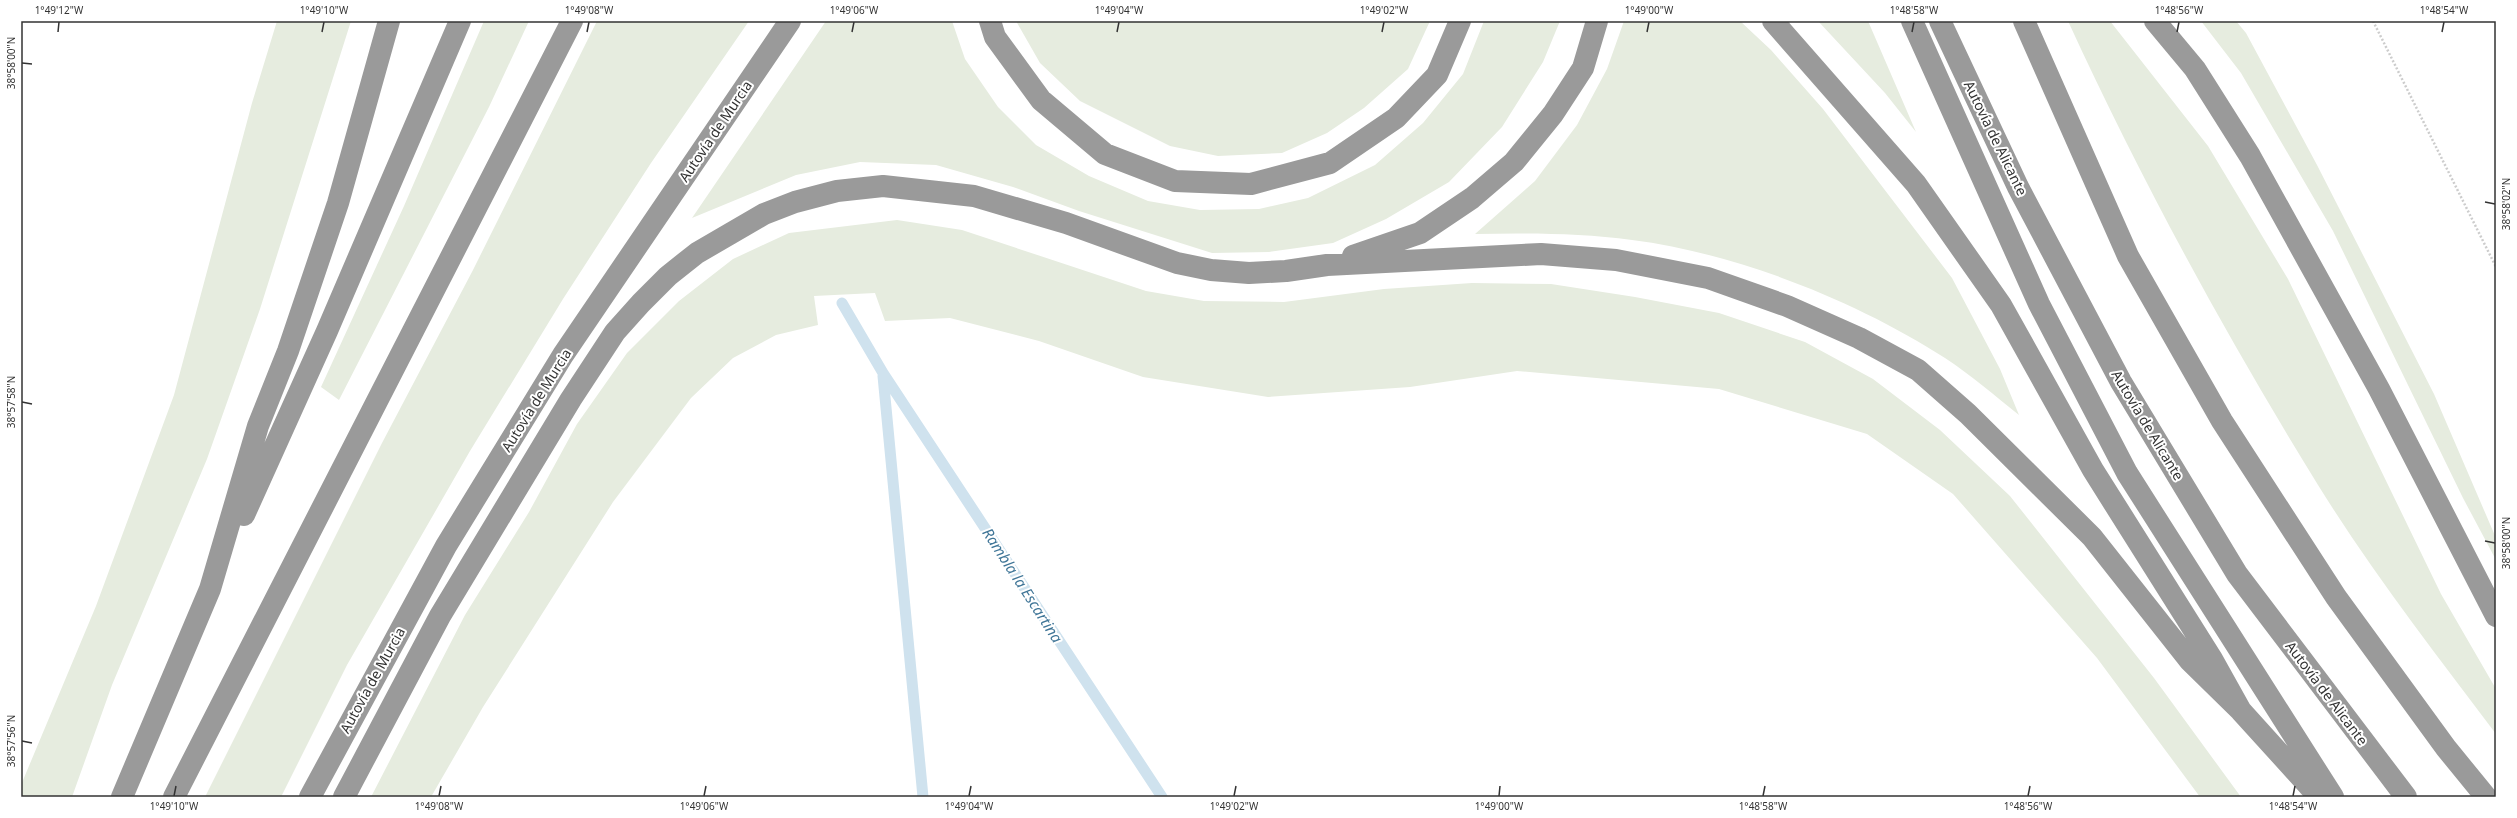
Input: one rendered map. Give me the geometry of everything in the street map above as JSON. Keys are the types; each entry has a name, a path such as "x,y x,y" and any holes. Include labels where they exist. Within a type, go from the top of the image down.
{"highway":[{"path":"210,589 258,426 288,351 338,203 389,21"},
{"path":"122,797 210,589 326,331 460,21"},
{"path":"174,797 572,21"},
{"name":"Autovía de Murcia","path":"310,797 446,546 563,355 790,21"},
{"path":"990,21 996,37 1040,100 1105,154 1175,182 1251,184 1330,163 1396,118 1437,75 1460,21"},
{"path":"1327,265 1420,233 1472,198 1514,162 1553,114 1583,68 1597,21"},
{"path":"1773,21 1916,184 2001,305 2093,470 2212,659 2241,711"},
{"path":"1912,21 2039,304 2127,473 2333,797"},
{"name":"Autovía de Alicante","path":"1940,21 2018,187 2125,389 2237,574 2406,797"},
{"path":"2024,21 2128,256 2222,421 2336,597 2446,748 2486,797"},
{"path":"2155,21 2195,69 2250,156 2379,389 2496,616"},
{"path":"344,797 440,616 571,399 615,332 668,276 697,253 736,229 764,214 795,202 837,192 884,186 974,196 1060,221 1177,263 1212,270 1249,273 1286,271 1327,265 1541,254 1616,260 1708,278 1787,306 1859,338 1918,370 1973,419 2092,537 2190,661 2241,711 2319,797"}],"path":[{"path":"2373,21 2496,267"}],"shaded area":[{"path":"277,21 351,21 260,309 207,459 112,685 72,797 21,797 21,785 96,606 174,395 252,103"},
{"path":"484,21 529,21 489,107 339,400 321,387 404,206"},
{"path":"597,21 749,21 651,163 563,299 470,451 347,665 281,797 205,797 382,443 473,270"},
{"path":"826,21 952,21 965,59 998,107 1036,145 1089,176 1148,201 1200,210 1259,209 1308,198 1375,165 1423,123 1463,74 1484,21 1560,21 1543,62 1502,127 1449,182 1386,219 1333,243 1269,252 1212,253 1079,211 1013,187 936,165 860,162 796,175 692,218"},
{"path":"1016,21 1430,21 1408,69 1364,108 1327,133 1282,153 1218,156 1170,146 1080,101 1040,63"},
{"path":"1624,21 1740,21 1771,50 1823,109 1952,278 2000,369 2019,415 1974,378 1911,337 1874,317 1835,299 1794,282 1754,268 1672,246 1632,240 1554,234 1475,234 1535,181 1577,125 1607,69"},
{"path":"1818,21 1868,21 1916,132 1885,93"},
{"path":"2068,21 2110,21 2208,146 2288,279 2441,594 2496,689 2496,734 2404,612 2360,549 2318,485 2284,429 2250,372 2186,257 2125,140"},
{"path":"2201,21 2236,21 2246,33 2317,165 2434,394 2496,538 2496,560 2463,498 2333,231 2241,73"},
{"path":"897,220 962,230 1146,291 1204,301 1284,302 1384,289 1472,283 1551,284 1635,297 1719,313 1805,342 1873,379 1940,430 2010,496 2154,678 2241,797 2200,797 2097,658 1953,494 1867,434 1719,389 1517,371 1410,387 1268,397 1143,377 1039,341 950,318 885,321 875,293 814,296 818,325 776,335 733,358 691,398 613,502 483,707 431,797 371,797 465,615 529,512 577,424 627,353 679,301 733,259 789,233"}],"waterway":[{"name":"Rambla la Escartina","path":"842,303 883,373 1162,797"},
{"name":"Rambla la Escartina","path":"883,376 923,797"}]}
